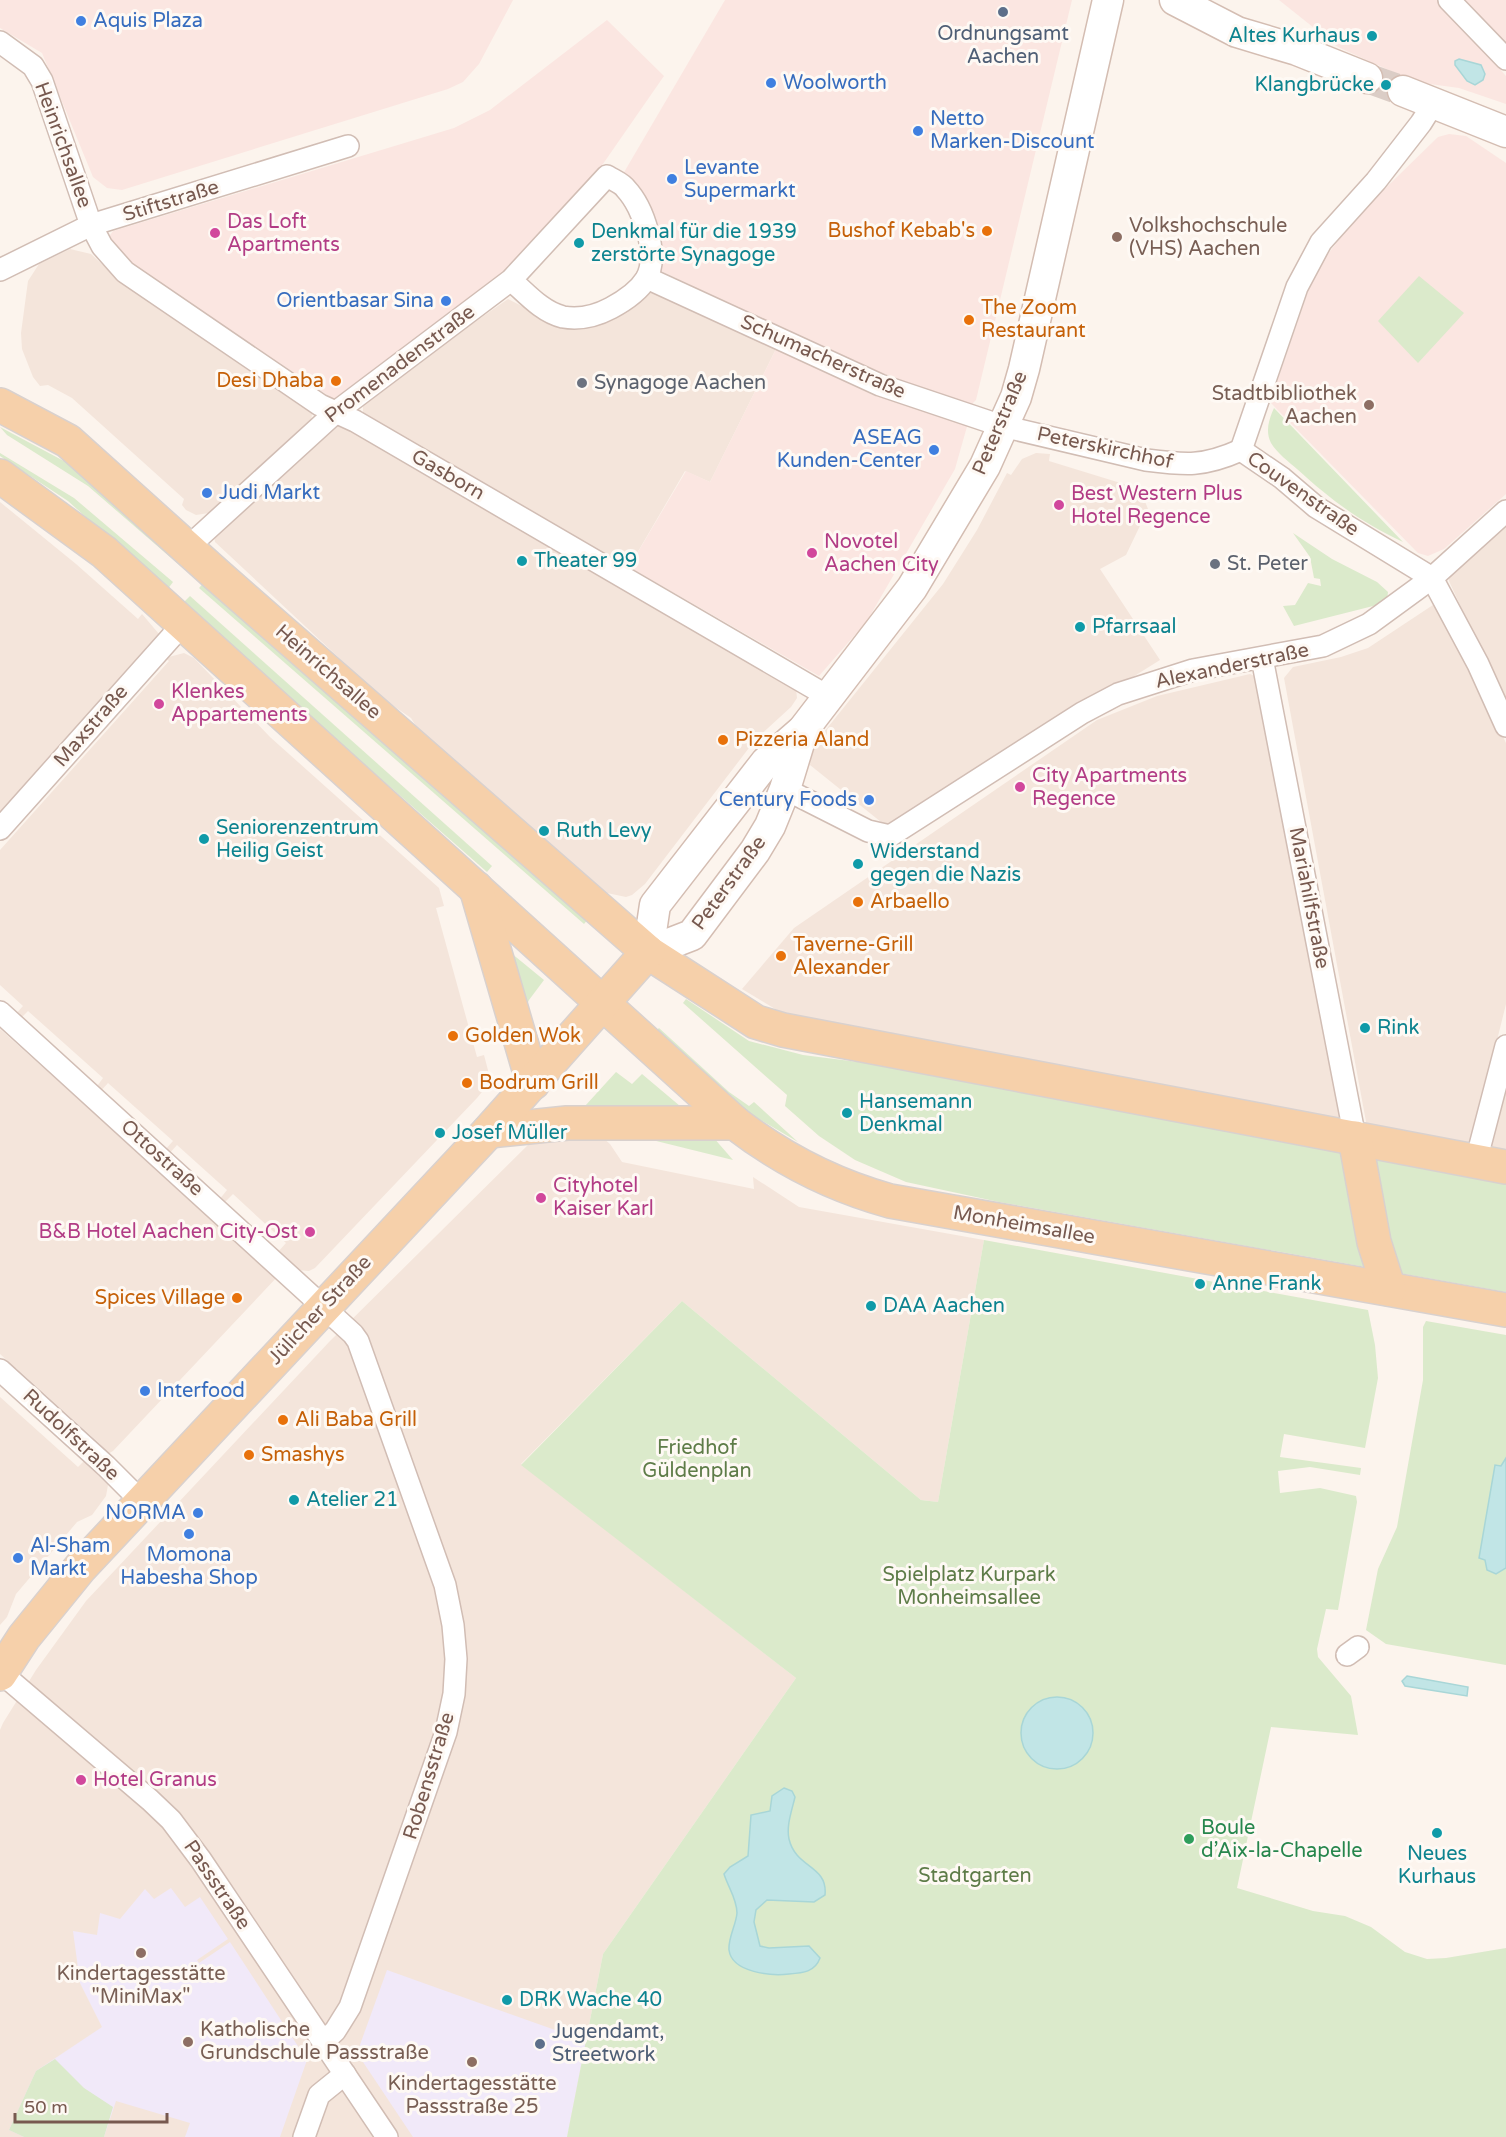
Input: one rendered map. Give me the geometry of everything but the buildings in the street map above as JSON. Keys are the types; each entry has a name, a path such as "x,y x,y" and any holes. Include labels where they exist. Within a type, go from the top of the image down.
{"main road":[{"name":"Heinrichsallee","path":"0,405 68,441 648,952"},
{"path":"0,476 104,552 603,1004"},
{"path":"476,888 532,1083"},
{"path":"648,952 667,967 756,1022 783,1030 1491,1164"},
{"name":"Jülicher Straße","path":"0,1673 37,1620 80,1568 489,1131 648,952"},
{"name":"Monheimsallee","path":"603,1004 735,1123 806,1171 840,1186 890,1202 1506,1310"},
{"path":"489,1131 567,1124 735,1123"},
{"path":"1355,1138 1374,1242 1389,1289"}],"street":[{"name":"Peterstraße","path":"803,730 785,789 770,826 755,851 692,935 648,952 655,905 766,762 803,730 912,588 985,466 1016,397 1032,337 1108,0"},
{"path":"1175,0 1237,32 1298,50 1367,78"},
{"path":"1216,0 1260,24 1298,50"},
{"path":"1449,0 1506,59"},
{"name":"Heinrichsallee","path":"0,42 33,66 42,81 91,225"},
{"path":"1403,91 1506,132"},
{"name":"Couvenstraße","path":"1432,578 1316,507 1282,478 1241,450 1297,287 1321,242 1376,181 1433,104"},
{"name":"Stiftstraße","path":"0,270 91,225 348,146"},
{"name":"Promenadenstraße","path":"187,548 336,412 511,280 608,176 625,187 639,208 648,232 650,255 647,278"},
{"name":"Gasborn","path":"91,225 102,246 125,272 320,405 336,412 829,697"},
{"name":"Schumacherstraße","path":"647,278 880,385 1002,426"},
{"path":"511,280 540,306 562,316 584,319 604,312 627,299 647,278"},
{"name":"Peterskirchhof","path":"1002,426 1166,463 1188,465 1213,462 1241,450"},
{"name":"Alexanderstraße","path":"785,789 868,831 890,836 1082,713 1118,694 1193,670 1323,646 1369,624 1432,578 1506,511"},
{"path":"1432,578 1478,664 1506,726"},
{"name":"Maxstraße","path":"0,829 183,624"},
{"name":"Mariahilfstraße","path":"1262,658 1355,1138"},
{"name":"Ottostraße","path":"0,1012 324,1305"},
{"path":"1491,1164 1506,1046"},
{"name":"Robensstraße","path":"323,2042 335,2031 350,2007 431,1781 454,1694 456,1659 453,1625 441,1572 358,1341 324,1305"},
{"name":"Rudolfstraße","path":"0,1370 106,1466 141,1501"},
{"name":"Passstraße","path":"0,1673 171,1820 201,1860 387,2137"},
{"path":"304,2137 319,2095 345,2074"}],"shaded area":[{"path":"0,0 513,0 479,64 463,82 448,89 122,190 107,188 93,177 42,53 0,28"},
{"path":"725,0 1072,0 976,400 971,405 848,361 655,268 623,174"},
{"path":"1279,0 1437,0 1506,76 1506,104 1459,88 1415,82 1338,47"},
{"path":"1461,0 1506,0 1506,47"},
{"path":"607,20 664,76 596,174 557,218 492,282 335,400 129,264 108,238 113,231 454,128 490,110"},
{"path":"1449,134 1466,136 1506,163 1506,494 1444,549 1428,556 1418,553 1270,402 1311,283 1322,262 1357,216 1438,137"},
{"path":"70,249 91,254 122,283 312,414 311,423 209,513 196,515 186,510 182,505 184,499 72,398 48,385 40,386 33,377 22,349 21,333 28,281 39,264"},
{"path":"646,286 776,349 710,482 685,471 629,567 363,415 363,404 397,376 508,299 549,320"},
{"path":"776,349 873,395 968,423 955,469 867,621 819,676 629,567 686,471 710,482"},
{"path":"343,423 796,689 797,698 791,707 755,740 645,884 632,895 626,897 607,893 424,739 411,718 382,698 215,542 214,536 335,424"},
{"path":"1036,453 1050,454 1049,461 1140,489 1148,509 1126,555 1100,569 1160,660 1120,685 1058,716 932,802 886,826 810,765 812,747 943,584 977,530 1007,473 1011,475 1022,459"},
{"path":"0,502 76,564 138,619 142,614 159,634 154,648 150,644 0,813"},
{"path":"1506,521 1506,705 1449,581 1449,576"},
{"path":"1433,605 1443,611 1506,743 1506,1004 1473,1137 1469,1143 1461,1145 1367,1127 1284,678 1293,667 1341,657 1368,648"},
{"path":"184,653 194,658 270,737 439,888 444,906 436,908 477,1057 484,1055 489,1074 486,1087 477,1098 315,1268 309,1271 297,1270 277,1253 286,1243 233,1194 223,1204 219,1200 227,1190 177,1145 168,1155 164,1151 173,1141 108,1083 99,1093 95,1089 103,1078 28,1011 19,1020 14,1016 23,1006 0,985 0,850 169,661 165,658"},
{"path":"1250,674 1257,677 1342,1113 1339,1118 1333,1120 807,1020 780,1012 742,989 794,928 1097,720 1157,696"},
{"path":"0,1029 265,1266 279,1275 113,1451 106,1455 97,1448 100,1444 16,1368 12,1371 7,1367 10,1363 0,1354"},
{"path":"1506,1091 1506,1153 1490,1149"},
{"path":"595,1131 610,1144 622,1162 754,1189 753,1177 799,1207 984,1240 938,1502 921,1500 682,1301 521,1464 796,1678 603,1954 567,2137 0,2137 0,1730 3,1723 36,1670 86,1601 330,1341 535,1138"},
{"path":"0,1397 78,1467 87,1458 107,1479 108,1485 106,1496 92,1515 77,1522 16,1594 7,1617 0,1625"},
{"name":"Katholische Grundschule Passstraße","path":"171,1888 185,1907 200,1897 228,1939 197,1960 199,1963 230,1942 307,2060 280,2137 185,2137 190,2123 116,2101 104,2137 24,2137 9,2130 36,2071 102,2027 80,1983 73,1931 97,1935 100,1913 120,1919 145,1889 154,1899"},
{"name":"Kindertagesstätte Passstraße 25","path":"387,1970 586,2041 567,2137 413,2137 357,2053"}],"green space":[{"path":"1419,276 1464,313 1418,363 1378,321"},
{"path":"1274,408 1403,542 1347,510 1280,454 1271,443 1268,434 1269,421"},
{"path":"0,427 92,476 192,561 185,570 88,486 7,435"},
{"path":"0,453 74,498 173,582 167,590 68,501 0,456"},
{"path":"1293,533 1332,559 1377,582 1388,592 1387,600 1381,604 1294,626 1283,606 1295,605 1308,583 1321,586 1320,579 1314,578 1310,557"},
{"path":"209,577 588,919 584,924 199,588"},
{"path":"190,596 492,866 487,872 182,604"},
{"path":"500,944 544,980 529,1000 519,1022"},
{"path":"686,999 749,1041 803,1055 866,1063 896,1060 1506,1175 1506,1292 999,1202 906,1182 855,1160 819,1136 785,1106 787,1095 683,1003"},
{"path":"659,1028 729,1092 749,1106 754,1102 798,1142 749,1113 656,1031"},
{"path":"616,1072 632,1084 642,1074 693,1117 575,1117"},
{"path":"636,1136 713,1137 733,1160"},
{"name":"Stadtgarten","path":"984,1240 1368,1310 1375,1345 1378,1378 1365,1448 1284,1434 1280,1457 1361,1468 1360,1475 1310,1467 1278,1471 1280,1493 1320,1488 1356,1496 1357,1502 1338,1610 1326,1609 1317,1649 1318,1657 1351,1696 1358,1735 1271,1727 1237,1888 1313,1911 1345,1916 1371,1927 1405,1952 1427,1959 1506,1948 1506,2137 567,2137 603,1954 796,1678 521,1465 682,1301 921,1500 938,1502"},
{"path":"1426,1321 1506,1335 1506,1665 1386,1644 1366,1630 1378,1569 1397,1527 1423,1380 1423,1327"},
{"path":"55,2059 84,2088 113,2107 104,2137 24,2137 9,2130 36,2071"}],"water":[{"path":"1459,59 1481,65 1485,74 1483,80 1475,85 1467,81 1455,65 1455,61"},
{"path":"1506,1458 1506,1568 1496,1574 1487,1570 1485,1560 1479,1558 1495,1465 1501,1466"},
{"path":"1407,1676 1468,1687 1467,1696 1405,1686 1402,1681"},
{"path":"1064,1697 1083,1707 1091,1719 1093,1733 1091,1747 1083,1759 1071,1767 1050,1769 1031,1759 1023,1747 1021,1726 1031,1707 1043,1699"},
{"path":"784,1788 792,1791 795,1797 788,1829 789,1839 798,1856 822,1878 825,1895 814,1902 767,1900 756,1910 754,1922 760,1946 769,1948 809,1946 820,1958 818,1963 808,1971 773,1974 745,1968 732,1958 729,1945 737,1908 724,1874 730,1867 748,1856 751,1815 770,1811 772,1796"}],"tunnel":[{"path":"1367,78 1403,91"}],"place":[{"name":"Ordnungsamt Aachen","path":"1003,12"},
{"name":"Aquis Plaza","path":"81,21"},
{"name":"Altes Kurhaus","path":"1372,36"},
{"name":"Woolworth","path":"771,83"},
{"name":"Klangbrücke","path":"1386,85"},
{"name":"Netto Marken-Discount","path":"918,131"},
{"name":"Levante Supermarkt","path":"672,179"},
{"name":"Bushof Kebab's","path":"987,231"},
{"name":"Das Loft Apartments","path":"215,233"},
{"name":"Volkshochschule (VHS) Aachen","path":"1117,237"},
{"name":"Denkmal für die 1939 zerstörte Synagoge","path":"579,243"},
{"name":"Orientbasar Sina","path":"446,301"},
{"name":"The Zoom Restaurant","path":"969,320"},
{"name":"Desi Dhaba","path":"336,381"},
{"name":"Synagoge Aachen","path":"582,383"},
{"name":"Stadtbibliothek Aachen","path":"1369,405"},
{"name":"ASEAG Kunden-Center","path":"934,450"},
{"name":"Judi Markt","path":"207,493"},
{"name":"Best Western Plus Hotel Regence","path":"1059,505"},
{"name":"Novotel Aachen City","path":"812,553"},
{"name":"Theater 99","path":"522,561"},
{"name":"St. Peter","path":"1215,564"},
{"name":"Pfarrsaal","path":"1080,627"},
{"name":"Klenkes Appartements","path":"159,704"},
{"name":"Pizzeria Aland","path":"723,740"},
{"name":"City Apartments Regence","path":"1020,787"},
{"name":"Century Foods","path":"869,800"},
{"name":"Ruth Levy","path":"544,831"},
{"name":"Seniorenzentrum Heilig Geist","path":"204,839"},
{"name":"Widerstand gegen die Nazis","path":"858,864"},
{"name":"Arbaello","path":"858,902"},
{"name":"Taverne-Grill Alexander","path":"781,956"},
{"name":"Rink","path":"1365,1028"},
{"name":"Golden Wok","path":"453,1036"},
{"name":"Bodrum Grill","path":"467,1083"},
{"name":"Hansemann Denkmal","path":"847,1113"},
{"name":"Josef Müller","path":"440,1133"},
{"name":"Cityhotel Kaiser Karl","path":"541,1198"},
{"name":"B&B Hotel Aachen City-Ost","path":"310,1232"},
{"name":"Anne Frank","path":"1200,1284"},
{"name":"Spices Village","path":"237,1298"},
{"name":"DAA Aachen","path":"871,1306"},
{"name":"Interfood","path":"145,1391"},
{"name":"Ali Baba Grill","path":"283,1420"},
{"name":"Smashys","path":"249,1455"},
{"name":"Atelier 21","path":"294,1500"},
{"name":"NORMA","path":"198,1513"},
{"name":"Momona Habesha Shop","path":"189,1534"},
{"name":"Al-Sham Markt","path":"18,1558"},
{"name":"Hotel Granus","path":"81,1780"},
{"name":"Neues Kurhaus","path":"1437,1833"},
{"name":"Boule d’Aix-la-Chapelle","path":"1189,1839"},
{"name":"Kindertagesstätte \"MiniMax\"","path":"141,1953"},
{"name":"DRK Wache 40","path":"507,2000"},
{"name":"Katholische Grundschule Passstraße","path":"188,2042"},
{"name":"Jugendamt, Streetwork","path":"540,2044"},
{"name":"Kindertagesstätte Passstraße 25","path":"472,2062"}],"park label":[{"name":"Friedhof Güldenplan","path":"697,1460"},
{"name":"Spielplatz Kurpark Monheimsallee","path":"969,1586"}]}
